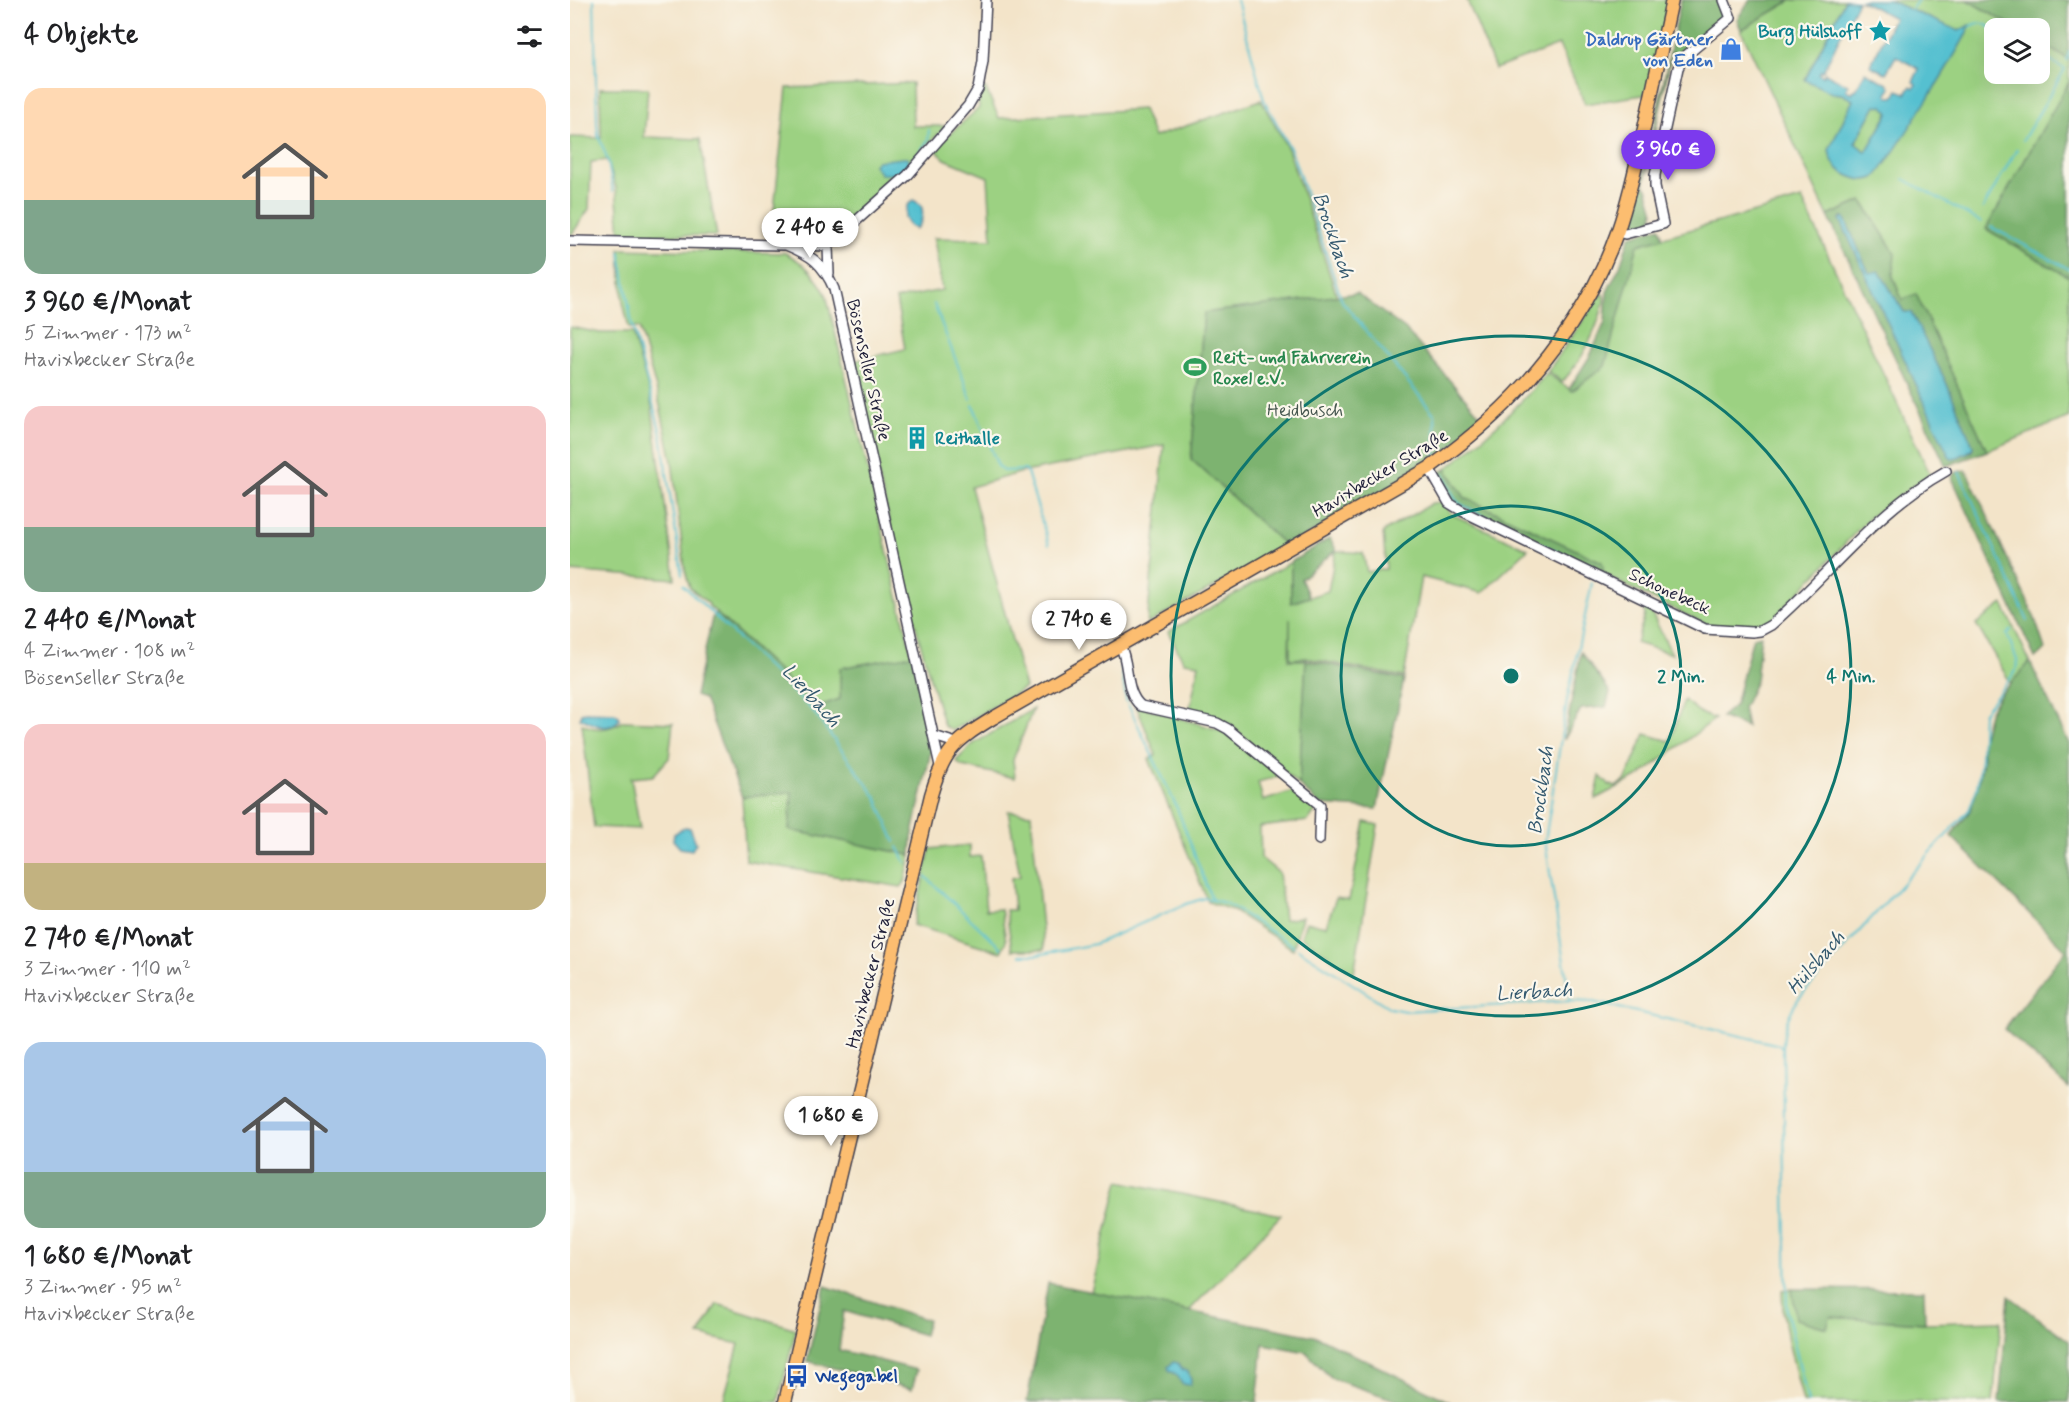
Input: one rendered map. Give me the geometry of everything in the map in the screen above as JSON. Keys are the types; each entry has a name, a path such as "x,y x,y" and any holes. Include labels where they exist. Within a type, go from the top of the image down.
{"main road":[{"name":"Havixbecker Straße","path":"785,1402 931,795 940,766 956,743 993,718 1430,468 1487,424 1507,405 1537,371 1576,317 1593,286 1617,232 1629,194 1672,0"}],"street":[{"path":"786,245 828,246 908,176 968,105 978,89 984,61 986,0"},
{"path":"1617,232 1625,234 1663,224 1655,175 1678,68 1683,58 1731,18 1724,0"},
{"name":"Bösenseller Straße","path":"570,241 786,245 812,256 829,277 840,316 940,766"},
{"path":"828,246 829,277"},
{"name":"Schonebeck","path":"1430,468 1449,503 1462,512 1705,629 1752,632 1760,631 1771,625 1877,522 1915,491 1946,471"},
{"path":"1120,645 1126,658 1130,689 1134,700 1141,706 1217,723 1228,729 1320,805 1319,840"},
{"path":"934,736 956,743"}],"green space":[{"path":"1467,0 1670,0 1649,94 1585,104 1559,45 1495,69"},
{"path":"1681,0 1718,0 1725,14 1724,19 1685,55 1672,52 1644,185 1654,212 1650,224 1636,228 1633,224"},
{"path":"1750,0 1792,0 1741,30 1737,19"},
{"path":"1792,0 1845,0 1805,79 1832,93 1842,94 1853,100 1829,150 1837,168 1847,175 1866,180 1937,83 1970,26 1959,31 1888,0 1967,0 1998,18 1984,18 1984,84 2050,84 2050,49 2068,59 2069,56 2069,82 1986,229 2069,277 2069,417 1987,451 1916,295 1902,301 1893,276 1894,253 1862,201 1828,216 1741,30"},
{"path":"1967,0 2069,0 2068,59 2050,49 2050,18 1998,18"},
{"path":"2069,82 2069,277 1986,229"},
{"path":"912,83 913,126 947,126 830,238 771,238 787,88"},
{"path":"600,88 648,88 644,137 700,139 717,236 620,234 616,188 607,160 591,162 589,209 570,234 570,137 601,138"},
{"path":"981,88 986,89 999,118 1143,109 1154,137 1261,100 1288,149 1337,296 1204,313 1191,459 1287,547 1147,624 1164,445 1019,473 971,487 1025,688 953,730 944,726 918,636 884,499 854,361 905,349 896,299 942,290 934,238 992,239 988,177 945,159 934,148 979,108 978,96"},
{"path":"1876,105 1883,106 1889,112 1867,152 1855,144"},
{"path":"1802,199 1930,474 1870,517 1770,623 1759,629 1711,627 1604,575 1601,562 1465,498 1446,469 1499,423 1547,373 1572,391 1604,366 1638,244"},
{"path":"1862,201 1895,253 1893,277 1902,300 1916,294 1987,451 1946,466 1828,216","holes":["1841,217 1844,217 1869,274 1879,272 1904,312 1911,313 1946,382 1973,446 1972,451 1954,459"]},
{"path":"1660,227 1663,238 1638,245 1605,366 1572,391 1569,389 1590,356 1605,322 1607,292 1620,266 1630,236"},
{"path":"620,249 785,253 809,270 826,294 912,655 840,699 817,707 690,588 685,570 672,461 657,392 639,328 629,328 623,303"},
{"name":"Heidbusch","path":"1357,293 1406,330 1485,421 1427,466 1287,547 1191,459 1204,313"},
{"path":"1602,293 1604,302 1593,334 1577,364 1562,382 1548,371"},
{"path":"570,327 600,333 632,333 650,394 675,579 570,571"},
{"path":"1446,469 1465,498 1602,562 1604,575 1451,501 1437,474"},
{"path":"1966,470 2033,613 2045,649 2035,658 1952,478 1954,473"},
{"path":"1443,502 1451,514 1528,549 1482,593 1421,577 1404,677 1306,658 1290,659 1290,618 1289,660 1306,660 1299,785 1230,725 1189,713 1199,664 1184,662 1168,632 1291,562 1291,603 1328,591 1336,551 1363,553 1367,572 1386,569 1383,532 1432,503"},
{"path":"1330,538 1336,550 1301,579 1309,597 1291,603 1291,562"},
{"path":"2003,604 2030,662 2011,684 1976,624"},
{"path":"1643,605 1649,608 1672,654 1636,643 1645,615"},
{"path":"716,613 817,707 840,699 840,668 912,655 932,746 912,838 911,855 789,830 792,792 742,797 704,699 695,696 712,618"},
{"path":"1761,635 1756,681 1743,708 1747,727 1721,717 1735,705 1753,637"},
{"path":"1581,652 1610,692 1606,707 1581,709 1564,740"},
{"path":"1306,660 1404,679 1377,809 1320,805 1299,785"},
{"path":"2030,662 2069,744 2069,1088 2004,1029 2066,950 1951,836 1970,811 1978,787 1983,760 1982,739 1990,710 2000,695"},
{"path":"1684,700 1702,714 1715,719 1639,776 1595,799 1600,776 1609,785 1617,786 1625,781 1645,734 1670,741"},
{"path":"1136,705 1226,732 1279,776 1258,782 1263,801 1296,790 1318,807 1308,821 1260,827 1261,858 1279,873 1284,920 1302,917 1293,949 1232,910 1208,902 1149,759 1156,755"},
{"path":"1033,709 1013,760 1015,778 962,766 956,761 973,744"},
{"path":"623,721 673,723 669,758 653,776 631,778 640,829 594,827 582,724 593,728 603,728"},
{"path":"792,792 789,830 911,855 905,882 901,887 746,861 742,797"},
{"path":"1008,811 1031,814 1044,950 1012,950 1006,910 1014,910 1011,878 1020,876"},
{"path":"1365,822 1378,825 1354,973 1301,937 1306,922 1326,926 1336,898 1349,900"},
{"path":"970,845 970,857 981,856 986,910 1001,909 1006,941 1001,952 913,925 930,849"},
{"path":"1119,1181 1281,1215 1188,1312 1091,1292"},
{"path":"1048,1283 1318,1337 1450,1402 1401,1402 1331,1378 1306,1352 1263,1344 1257,1402 1027,1402"},
{"path":"825,1286 928,1320 924,1335 844,1311 839,1350 917,1370 912,1389 807,1361"},
{"path":"1792,1289 1797,1319 1827,1328 1829,1317 1925,1323 2001,1321 1993,1402 1803,1402 1783,1311 1782,1290"},
{"path":"1792,1289 1924,1290 1925,1323 1830,1317 1827,1328 1796,1319"},
{"path":"2009,1296 2069,1341 2069,1402 1999,1402"},
{"path":"717,1304 796,1329 778,1402 723,1402 739,1344 699,1335"}],"water":[{"path":"1845,0 1858,1 1823,71 1821,70 1819,74 1823,76 1825,73 1848,85 1846,90 1852,93 1856,90 1865,72 1888,84 1891,88 1887,94 1888,97 1894,97 1898,90 1906,94 1911,86 1914,88 1916,84 1913,82 1919,69 1896,56 1886,73 1870,66 1894,18 1860,0 1888,0 1959,31 1970,25 1955,54 1907,131 1880,171 1871,179 1857,179 1840,171 1831,158 1829,150 1853,100 1805,80","holes":["1876,105 1883,106 1889,113 1866,152 1855,143"]},
{"path":"908,158 909,162 905,169 898,173 881,174 874,165 877,161"},
{"path":"913,200 920,204 923,214 916,229 911,227 905,218 907,206"},
{"path":"1844,217 1869,273 1879,271 1904,312 1911,312 1946,382 1973,446 1972,450 1954,459 1951,459 1948,454 1840,219"},
{"path":"581,713 615,713 619,716 619,720 609,726 600,726 580,718"},
{"path":"685,827 690,828 696,843 692,850 680,848 673,840 674,834"},
{"path":"1173,1362 1178,1363 1188,1372 1190,1385 1182,1384 1177,1375 1169,1370 1168,1367"}],"waterway":[{"name":"Lierbach","path":"594,0 598,135 608,161 613,191"},
{"name":"Brockbach","path":"1237,0 1264,100 1291,150 1342,301 1435,415 1436,457"},
{"path":"1910,11 1918,0"},
{"path":"1970,27 1977,24 1984,25"},
{"path":"2067,60 2069,52"},
{"path":"2023,140 2065,69 2050,61"},
{"path":"910,166 928,140 929,130"},
{"path":"1983,208 2017,149"},
{"path":"1904,179 1981,222"},
{"path":"1991,227 2069,269"},
{"name":"Lierbach","path":"620,252 632,325 661,434 682,575"},
{"path":"934,304 971,399"},
{"path":"973,405 998,466 1003,471 1025,470 1027,472 1049,545"},
{"name":"Hülsbach","path":"1959,472 2028,621"},
{"name":"Brockbach","path":"1444,475 1455,499 1460,504 1595,571"},
{"name":"Brockbach","path":"1570,1001 1545,841 1567,700 1592,583"},
{"name":"Lierbach","path":"683,585 813,711 876,797 895,842"},
{"name":"Hülsbach","path":"1808,1402 1787,1312 1783,1049 1785,1028 1799,998 1969,810 1977,788 1983,713 2016,671 2017,660 2007,634 2011,630"},
{"path":"1120,659 1126,700 1177,808 1212,900"},
{"name":"Lierbach","path":"898,847 906,863"},
{"name":"Lierbach","path":"926,877 1001,948"},
{"name":"Lierbach","path":"1020,955 1037,955 1095,944 1205,898 1226,903 1294,946"},
{"name":"Lierbach","path":"1298,949 1390,1008 1405,1011 1570,1001 1593,1002 1780,1045 1783,1049"}],"place":[{"name":"Burg Hülshoff","path":"1880,31"},
{"name":"Daldrup Gärtner von Eden","path":"1731,49"},
{"name":"Reit- und Fahrverein Roxel e.V.","path":"1195,367"},
{"name":"Reithalle","path":"917,438"},
{"name":"Wegegabel","path":"797,1376"}]}
